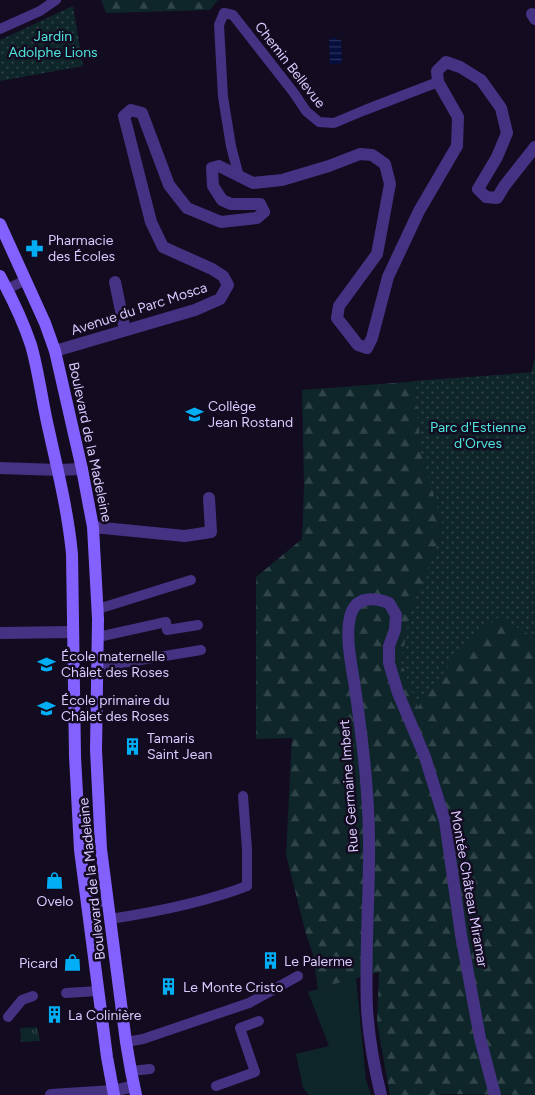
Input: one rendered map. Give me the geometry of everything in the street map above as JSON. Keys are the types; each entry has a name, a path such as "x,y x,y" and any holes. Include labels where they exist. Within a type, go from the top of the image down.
{"street":[{"path":"438,82 437,71 446,62 460,67 481,80 501,108 507,133 497,157 478,189 486,197 497,198 535,147"},
{"name":"Avenue du Parc Mosca","path":"55,351 195,310 220,299 228,285 223,276 212,269 163,247 151,222 124,116 131,110 142,113 168,185 187,208 221,222 257,218 264,212 260,204 231,204 222,200 213,186 212,168 218,166 253,183 282,180 329,166 360,154 372,155 385,164 390,184 377,254 339,306 337,318 358,345 367,348 372,338 388,277 419,211 457,146 458,118 438,82"},
{"name":"Boulevard de la Madeleine","path":"0,224 45,323 55,351 93,526 98,608 96,750 101,850 126,1042 135,1090"},
{"name":"Boulevard de la Madeleine","path":"0,276 18,310 31,346 70,529 80,850 113,1093"},
{"path":"115,282 125,330"},
{"path":"0,468 82,469"},
{"path":"93,526 185,536 211,532 208,498"},
{"name":"Rue Germaine Imbert","path":"381,1095 374,1068 368,1010 367,968 370,862 368,794 348,638 350,616 354,607 364,599 378,599 389,603 396,615 395,630 389,646 389,663 398,693"},
{"path":"0,633 73,632"},
{"name":"Montée Château Miramar","path":"398,693 426,757 444,820 480,1038 494,1095"},
{"path":"51,1095 113,1093 135,1090"}],"lane":[{"path":"0,29 40,11 56,0"},
{"name":"Chemin Bellevue","path":"239,177 231,146 223,97 219,25 224,13 233,15 306,111 319,122 334,123 438,82"},
{"path":"7,289 26,280"},
{"path":"98,608 191,580"},
{"path":"98,637 166,622 166,630 198,625"},
{"path":"98,667 201,650"},
{"path":"110,919 176,907 247,886 243,796"},
{"path":"86,904 108,901"},
{"path":"126,1042 143,1039 248,1003 298,976"},
{"path":"66,993 98,991"},
{"path":"8,1018 22,1000 32,996"},
{"path":"216,1086 255,1072 240,1028 259,1021"},
{"path":"131,1071 150,1068"}],"green space":[{"path":"101,0 218,0 210,10 106,13"},
{"name":"Jardin Adolphe Lions","path":"73,6 83,66 0,81 0,40"},
{"name":"Parc d'Estienne d'Orves","path":"535,357 535,638 499,617 464,645 418,707 401,662 411,609 444,528 422,458 414,381 531,373"},
{"path":"535,372 535,1095 390,1095 377,1022 379,972 318,989 313,954 286,855 292,738 256,739 256,577 302,539 304,488 302,390"},
{"path":"356,978 366,1080 371,1095 309,1095 303,1088 296,1054 329,1046 308,992"},
{"path":"37,1027 40,1041 21,1042 20,1028"}],"shaded area":[{"path":"335,37 341,40 342,63 330,64 329,40"}],"place":[{"name":"Pharmacie des Écoles","path":"34,248"},
{"name":"Collège Jean Rostand","path":"194,414"},
{"name":"École maternelle Châlet des Roses","path":"47,664"},
{"name":"École primaire du Châlet des Roses","path":"47,708"},
{"name":"Tamaris Saint Jean","path":"133,746"},
{"name":"Ovelo","path":"55,881"},
{"name":"Le Palerme","path":"270,961"},
{"name":"Picard","path":"72,963"},
{"name":"Le Monte Cristo","path":"169,987"},
{"name":"La Colinière","path":"54,1015"}]}
